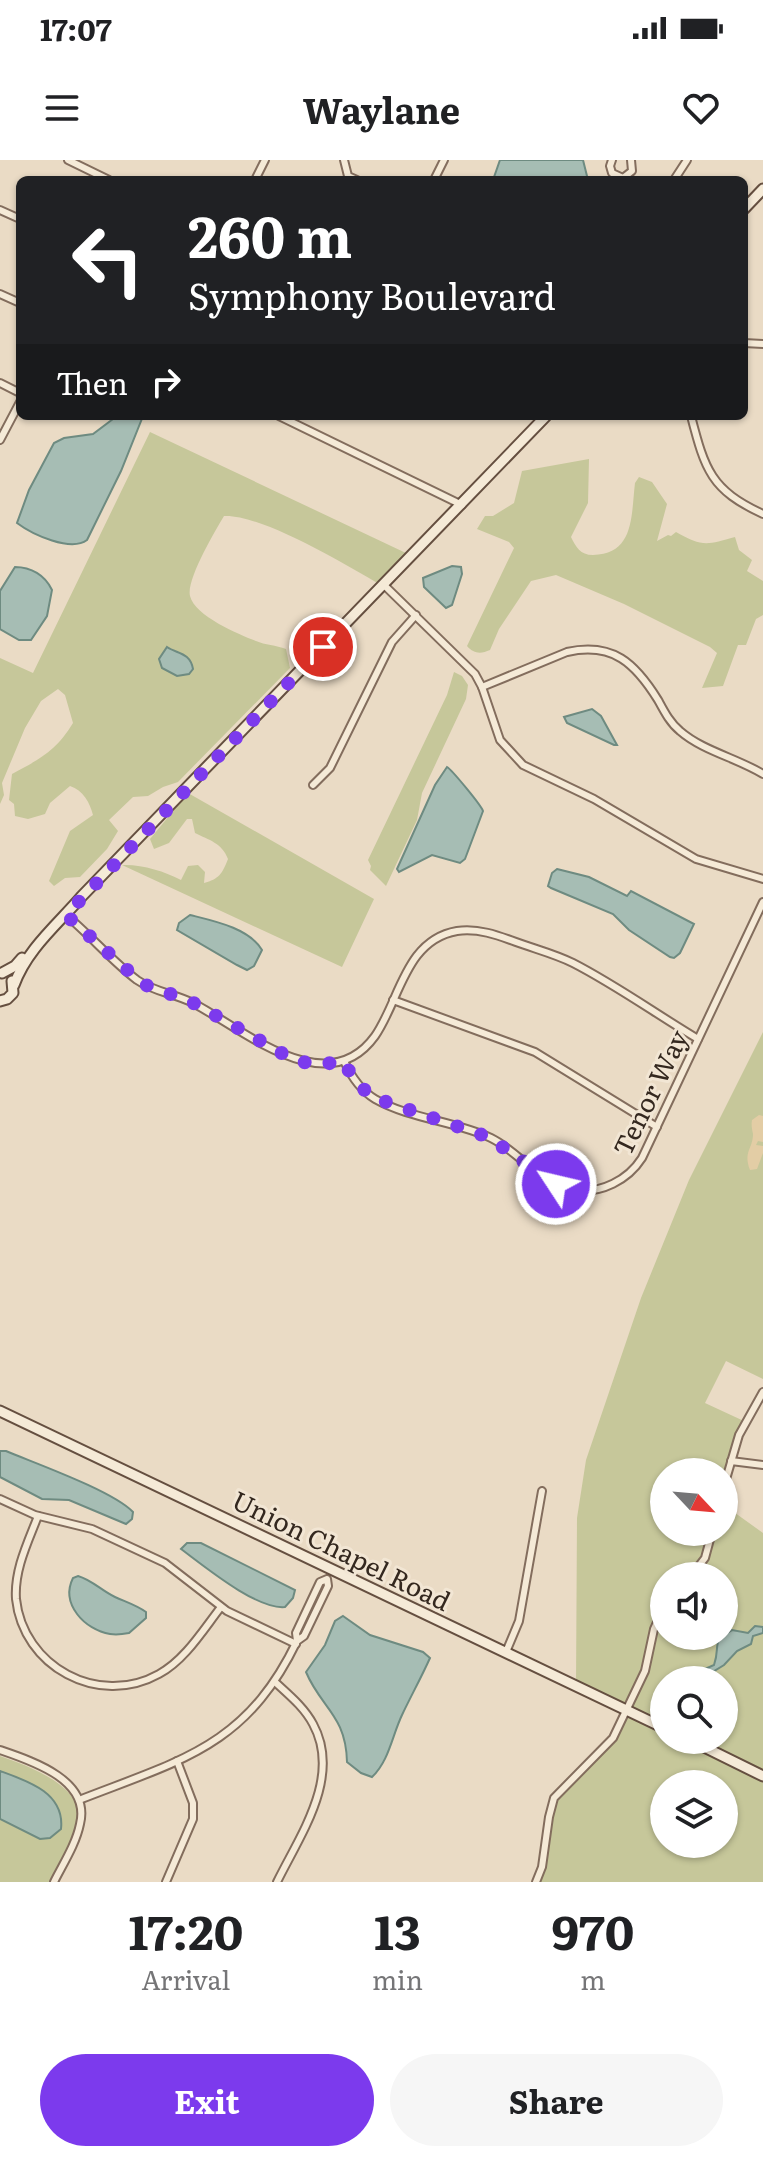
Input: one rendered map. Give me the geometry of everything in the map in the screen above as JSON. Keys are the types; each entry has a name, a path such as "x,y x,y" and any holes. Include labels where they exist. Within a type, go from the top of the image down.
{"main road":[{"path":"748,205 763,189"},
{"path":"0,1001 10,997 19,970 36,945 542,420"},
{"path":"1,973 15,966 36,945"},
{"path":"1,973 10,977 14,985"},
{"name":"Union Chapel Road","path":"0,1411 650,1721"},
{"path":"718,1754 763,1776"}],"street":[{"path":"68,160 101,176"},
{"path":"0,440 16,410"},
{"path":"287,420 462,505"},
{"path":"692,420 713,479 725,494 763,514"},
{"path":"384,585 469,667 482,687 500,740 523,765 594,799 696,859 763,879"},
{"path":"313,785 330,768 392,642 416,615"},
{"path":"482,687 567,652 578,649 603,651 624,659 641,674 673,724 686,736 763,774"},
{"name":"Tenor Way","path":"344,1061 362,1090 378,1101 488,1137 548,1181 575,1190 599,1189 631,1173 642,1158 763,902"},
{"path":"66,915 143,984 190,1001 294,1060 317,1065 344,1061 372,1040 407,971 427,946 450,933 475,930 573,963 698,1039"},
{"path":"393,1000 535,1052 657,1127"},
{"path":"732,1458 739,1435 763,1392"},
{"path":"738,1462 763,1465"},
{"path":"506,1652 519,1621 542,1491"},
{"path":"0,1499 38,1516 92,1529 165,1563 221,1607 296,1643"},
{"path":"38,1516 19,1568 16,1589 18,1610 28,1636 38,1651 67,1675 95,1685 111,1686 129,1685 158,1675 180,1657 221,1607"},
{"path":"79,1800 198,1752 245,1718 275,1682 296,1643 304,1636 328,1586 327,1579 332,1569"},
{"path":"536,1882 542,1867 554,1798 605,1748 645,1671 650,1648"},
{"path":"275,1682 297,1702 313,1723 324,1764 318,1795 277,1882"},
{"path":"0,1750 61,1778 72,1787 79,1800 80,1825 56,1880 67,1882"},
{"path":"166,1882 193,1819 193,1803 177,1761"}],"green space":[{"path":"150,432 408,554 379,584 280,531 224,516 192,579 190,596 200,610 218,623 259,642 286,649 290,668 178,782 148,796 133,797 109,820 118,831 107,849 80,877 65,878 54,886 49,881 70,831 93,815 92,810 82,794 70,786 50,803 45,814 28,819 15,816 14,804 9,800 12,774 47,753 73,723 65,695 58,689 41,701 25,728 2,783 4,795 0,804 0,658 33,673"},
{"path":"589,459 588,503 571,537 582,552 589,555 607,553 624,540 631,520 635,483 639,477 652,482 667,504 657,541 676,532 705,543 735,537 739,550 752,560 747,571 763,581 763,615 756,619 746,645 738,645 723,686 702,688 717,653 710,647 624,604 556,575 531,581 499,629 490,650 472,651 467,646 514,548 509,542 477,529 485,516 493,516 514,503 522,471"},
{"path":"454,672 462,676 468,685 466,699 422,793 417,820 386,886 370,870 368,860 447,695"},
{"path":"188,793 374,899 342,967 122,865 152,869 181,880 188,866 198,865 205,872 204,883 219,875 228,859 222,849 195,833 192,819 187,819 169,843 154,849 150,839"},
{"path":"763,1032 763,1379 726,1361 705,1403 746,1422 734,1458 650,1458 650,1546 738,1546 738,1515 763,1533 763,1882 536,1882 554,1798 605,1748 627,1710 576,1686 577,1518 586,1460 641,1298 689,1180"},
{"path":"0,1756 50,1778 62,1786 77,1806 74,1835 51,1882 0,1882"}],"sand":[{"path":"763,1116 763,1142 758,1141 756,1145 763,1146 763,1153 757,1169 750,1170 748,1154 753,1139 752,1120"}],"shaded area":[{"path":"500,160 583,160 587,176 494,176"},
{"path":"112,420 141,420 121,471 87,540 62,543 42,537 17,523 29,490 54,443 64,438 93,434"},
{"path":"452,566 461,567 462,574 452,605 446,608 424,587 423,578"},
{"path":"15,567 37,573 52,590 47,616 31,640 19,640 0,629 0,591"},
{"path":"167,647 189,659 193,669 189,674 177,676 162,668 159,659"},
{"path":"592,709 601,716 617,745 567,723 564,717"},
{"path":"447,767 483,811 465,859 460,863 432,855 399,872 397,869 435,785"},
{"path":"557,869 589,877 627,896 631,891 694,924 680,953 674,958 670,957 629,930 613,914 548,886 552,873"},
{"path":"190,915 230,926 249,936 262,950 254,966 247,970 177,930 179,923"},
{"path":"0,1451 55,1470 109,1495 133,1512 132,1519 126,1524 69,1500 42,1499 0,1477"},
{"path":"187,1543 201,1543 295,1590 293,1598 285,1607 260,1602 181,1549"},
{"path":"78,1576 146,1612 146,1618 129,1633 110,1634 92,1627 72,1606 70,1588 73,1578"},
{"path":"343,1616 370,1635 423,1652 430,1658 386,1756 372,1777 347,1762 346,1746 338,1722 306,1672 325,1645 335,1621"},
{"path":"755,1626 763,1627 763,1633 753,1636 751,1644 737,1651 724,1665 712,1666 717,1650 738,1650 738,1631 748,1633"},
{"path":"0,1771 33,1784 51,1797 61,1817 61,1829 50,1838 40,1839 0,1819"}],"route":[{"path":"323,647 122,853 66,915 143,984 190,1001 294,1060 317,1065 344,1061 353,1079 372,1097 488,1137 556,1184"}]}
